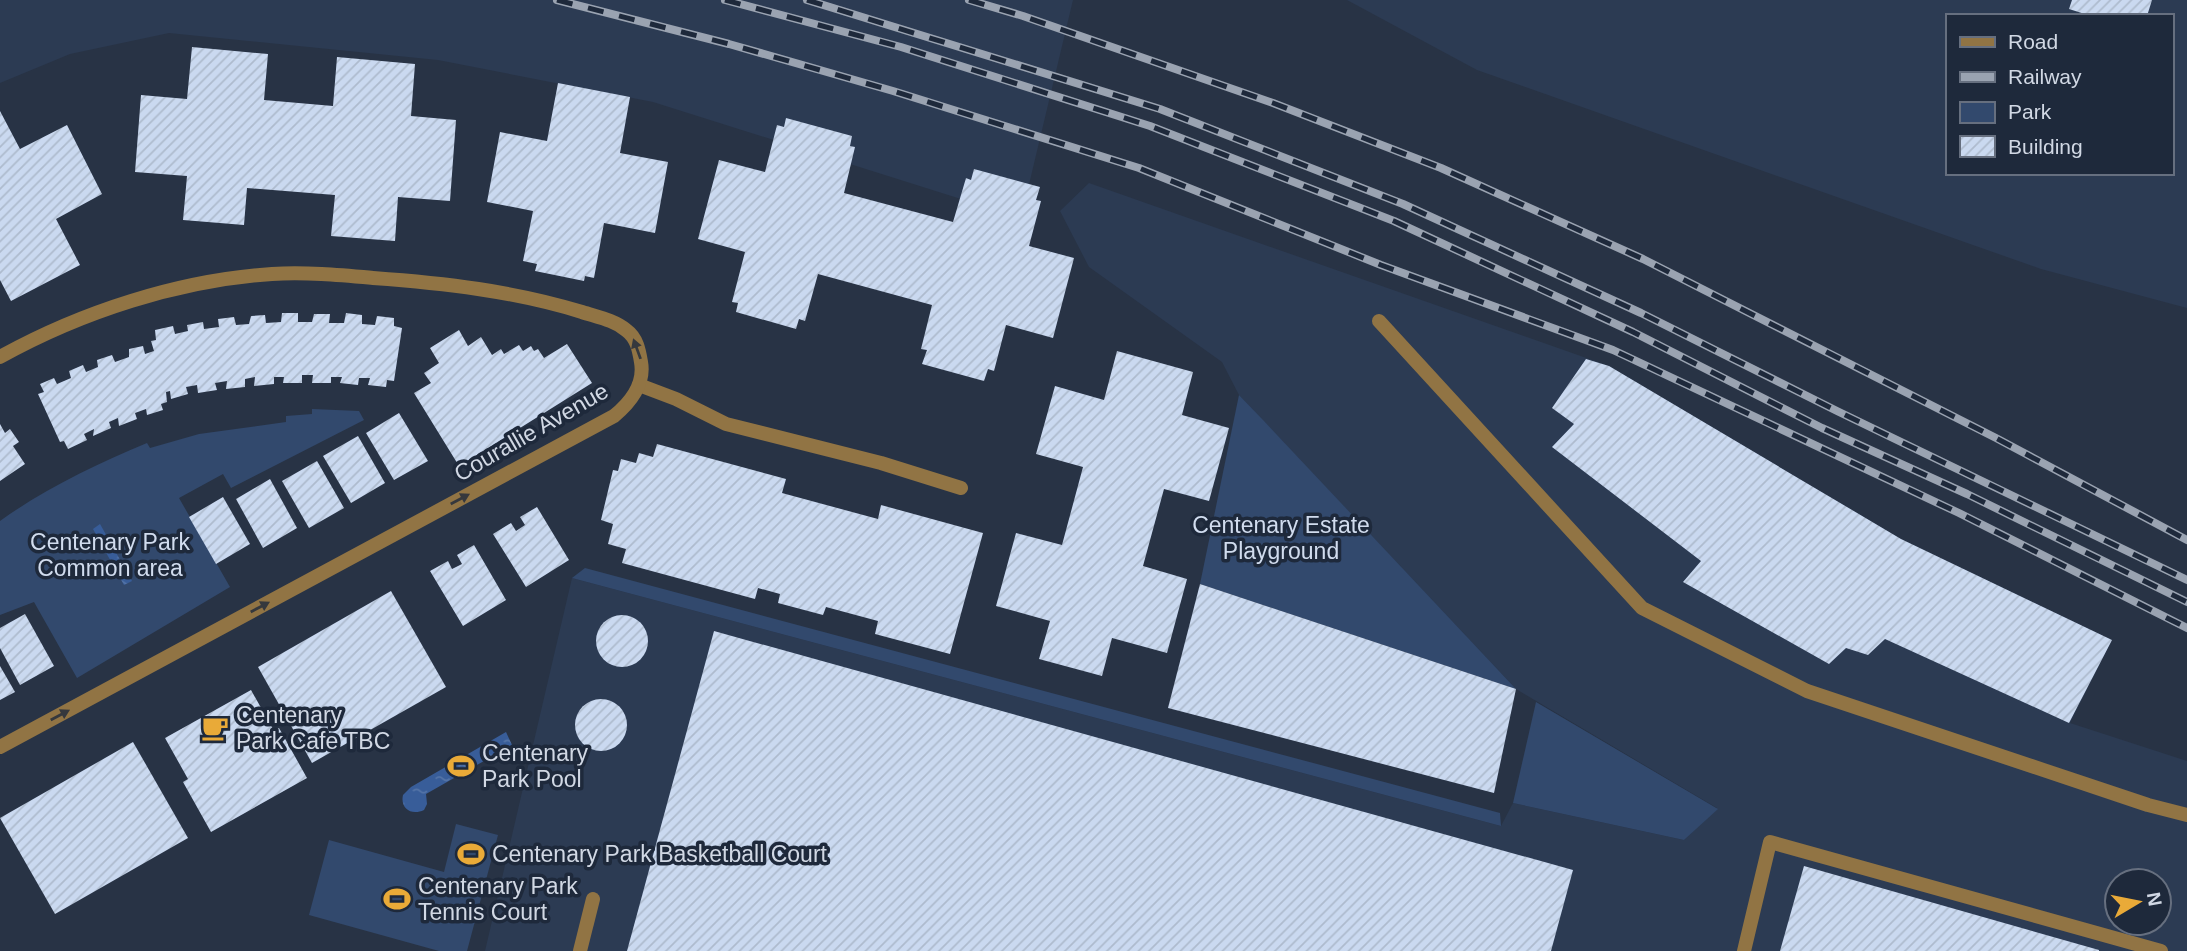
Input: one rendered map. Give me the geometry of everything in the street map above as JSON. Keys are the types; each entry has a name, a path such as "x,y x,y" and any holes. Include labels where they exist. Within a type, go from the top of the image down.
{"street":[{"name":"Courallie Avenue","path":"0,357 43,334 132,300 227,280 271,274 316,273 483,289 556,304 613,322 628,331 639,346 643,369 639,386 624,408 614,416 0,747"},
{"path":"1379,321 1642,608 1807,691 2148,805 2187,815"},
{"path":"639,386 676,399 726,424 881,463 961,488"},
{"path":"1744,951 1770,842 2161,951"},
{"path":"580,951 593,899"}],"shaded area":[{"path":"0,0 1073,0 1021,218 653,102 438,60 169,33 70,54 0,83"},
{"path":"1347,0 2187,0 2187,308 2041,269 1477,70"},
{"path":"1089,183 1609,366 1901,539 2112,640 2070,723 2187,761 2187,951 485,951 572,578 1501,826 1513,803 1684,840 1717,808 1516,689 1239,395 1222,362 1089,267 1060,211"}],"green space":[{"name":"Centenary Estate Playground","path":"1239,395 1264,421 1516,689 1200,584"},
{"name":"Centenary Park Common area","path":"312,409 359,411 364,420 231,488 223,474 179,498 230,587 77,678 34,602 0,615 0,521 17,509 71,478 147,443 150,448 199,434 286,422 286,416 312,414"},
{"path":"585,568 1500,813 1501,826 572,578"},
{"path":"1536,702 1718,809 1684,840 1513,803"},
{"name":"Centenary Park Tennis Court","path":"456,824 498,835 467,951 439,951 309,915 329,840 444,872"}],"water":[{"path":"100,524 132,581 124,585 93,529"},
{"name":"Centenary Park Pool","path":"506,732 512,745 426,794 427,804 424,810 415,812 405,807 403,795 411,787"}],"building":[{"path":"2072,0 2152,0 2148,14 2085,14 2069,9"},
{"path":"192,47 268,54 264,100 333,106 337,57 415,64 411,116 456,120 450,201 398,197 395,241 331,236 335,195 247,188 244,225 183,220 187,176 135,172 141,95 187,99"},
{"path":"558,83 630,97 620,153 668,162 655,233 604,223 594,278 585,276 584,281 535,271 537,264 523,261 533,211 487,202 500,132 547,141"},
{"path":"0,111 20,149 67,125 102,194 56,219 80,265 11,301 0,280"},
{"path":"786,118 852,136 850,146 855,147 844,193 953,222 966,178 971,180 974,169 1040,187 1036,200 1041,201 1029,246 1074,258 1053,338 1006,325 994,371 988,369 984,381 922,364 927,350 921,349 932,305 818,274 805,321 799,319 796,329 736,312 738,303 732,302 745,252 698,239 719,160 765,172 777,125 784,127"},
{"path":"282,313 298,313 298,322 312,322 314,314 330,314 329,323 344,323 346,313 362,315 362,324 375,325 377,316 394,318 394,326 402,328 394,381 387,380 386,387 368,385 370,378 359,378 358,385 340,383 342,377 331,377 331,383 312,383 313,375 302,375 302,383 283,383 284,377 274,377 274,384 254,386 255,377 245,379 245,387 226,389 227,381 215,383 217,390 198,393 197,385 186,387 188,394 171,399 170,391 166,392 167,402 161,404 163,410 147,415 146,409 135,413 137,419 119,426 118,418 109,422 111,428 93,436 94,429 84,434 87,440 68,449 64,441 60,442 38,394 44,392 40,384 54,378 57,384 71,378 69,371 83,365 86,372 98,367 97,360 112,355 115,362 129,357 129,349 143,346 145,354 154,351 151,341 156,340 155,330 173,326 175,334 188,331 187,325 203,322 204,329 219,327 218,319 234,317 236,325 249,324 251,316 265,315 266,323 281,322"},
{"path":"459,330 468,346 481,337 492,355 501,349 504,354 519,345 523,351 531,346 534,351 538,349 544,358 567,344 592,383 459,466 414,393 431,383 424,373 439,363 430,348"},
{"path":"1117,351 1193,372 1182,415 1229,428 1209,501 1164,489 1143,566 1187,579 1167,653 1112,638 1102,676 1039,659 1050,621 996,606 1016,533 1062,545 1083,467 1036,454 1055,386 1104,400"},
{"path":"1586,359 1609,366 1901,539 2112,640 2069,723 1885,639 1868,655 1846,648 1829,664 1683,582 1701,561 1552,447 1574,424 1552,408"},
{"path":"399,413 428,461 394,480 366,433"},
{"path":"0,424 5,433 10,429 19,442 13,446 25,464 0,481"},
{"path":"358,436 385,483 351,503 323,456"},
{"path":"657,444 786,479 782,493 878,519 881,505 983,533 950,654 875,634 878,621 826,607 823,615 778,603 780,594 758,588 755,599 622,563 626,549 608,544 613,524 601,520 613,470 618,471 621,459 636,463 639,453 653,457"},
{"path":"317,461 344,508 309,528 282,481"},
{"path":"270,479 297,528 263,548 236,499"},
{"path":"223,497 250,544 216,564 189,517"},
{"path":"537,507 569,560 526,587 493,534 511,523 516,531 525,525 520,517"},
{"path":"474,545 506,600 463,626 430,571 448,561 452,569 462,564 457,555"},
{"path":"1200,584 1516,689 1494,793 1168,708"},
{"path":"391,591 446,687 312,763 258,667"},
{"path":"25,614 54,666 20,685 0,648 0,628"},
{"path":"622,615 632,617 640,623 646,631 646,651 640,659 632,665 622,667 612,665 604,659 598,651 596,641 598,631 604,623 612,617"},
{"path":"714,631 1573,870 1551,951 627,951"},
{"path":"0,666 15,692 0,700"},
{"path":"251,690 274,731 279,728 307,778 211,832 183,782 188,779 165,738"},
{"path":"601,699 620,706 627,725 620,744 601,751 582,744 575,725 582,706"},
{"path":"133,742 188,838 55,914 0,818"},
{"path":"1804,866 2099,950 2099,951 1780,951"}],"railway":[{"path":"557,0 729,44 893,91 1139,168 1381,265 1613,350 1959,513 2187,628"},
{"path":"725,0 901,47 1150,126 1394,221 1633,332 1822,428 1967,494 2187,602"},
{"path":"807,0 1160,109 1403,204 1641,313 2187,580"},
{"path":"969,0 1023,16 1273,103 1441,168 1643,259 1996,438 2187,540"}],"place":[{"name":"Centenary Park Cafe TBC","path":"215,728"},
{"name":"Centenary Park Pool","path":"461,766"},
{"name":"Centenary Park Basketball Court","path":"471,854"},
{"name":"Centenary Park Tennis Court","path":"397,899"}]}
